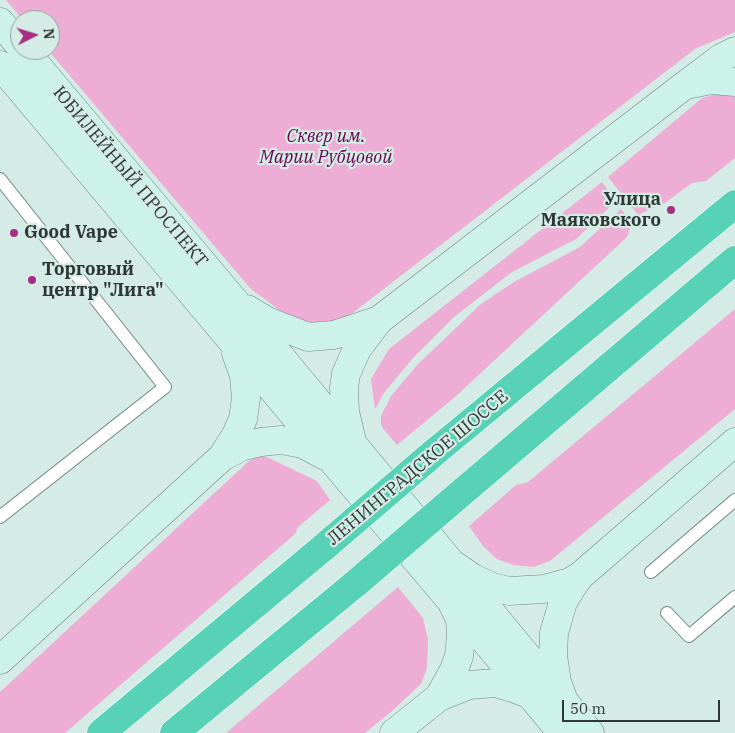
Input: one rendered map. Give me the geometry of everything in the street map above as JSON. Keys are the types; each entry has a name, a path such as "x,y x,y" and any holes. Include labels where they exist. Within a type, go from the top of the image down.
{"highway":[{"name":"ЛЕНИНГРАДСКОЕ ШОССЕ","path":"101,733 436,451 726,212"},
{"path":"174,733 355,584 735,260"}],"main road":[{"path":"0,22 10,34"},
{"path":"562,733 451,601 345,456 348,428 344,388 346,374 357,350 379,320 685,85 721,58 735,51"},
{"name":"ЮБИЛЕЙНЫЙ ПРОСПЕКТ","path":"32,60 237,304 345,456"},
{"name":"ЮБИЛЕЙНЫЙ ПРОСПЕКТ","path":"0,65 228,338"},
{"path":"685,85 720,79 735,82"},
{"path":"726,212 735,194"},
{"path":"237,304 267,321 308,337 334,335 379,320"},
{"path":"228,338 451,563 590,733"},
{"path":"0,660 222,457 243,420 246,398 244,376 228,338"},
{"path":"222,457 247,445 281,440 303,444 319,452 345,456"},
{"path":"451,563 473,578 492,587 510,591 544,589 570,582 580,576 735,442"},
{"path":"564,701 557,682 553,656 554,633 563,602 580,576"},
{"path":"439,697 454,670 461,636 460,619 451,601"},
{"path":"394,733 439,697 469,685 482,683 504,686 532,696"}],"lane":[{"path":"0,179 165,387 0,517"},
{"path":"651,572 735,500"},
{"path":"667,614 689,636 735,597"}],"green space":[{"name":"Сквер им. Марии Рубцовой","path":"6,0 735,0 735,32 695,49 350,315 333,323 299,325 250,288 56,60 60,60 60,10 14,10"},
{"path":"716,94 735,97 735,158 706,181 692,183 665,203 638,215 608,177 702,98"},
{"path":"602,182 616,201 576,239 512,272 454,317 413,358 384,393 375,409 371,379 389,349"},
{"path":"621,209 632,222 627,237 455,397 397,445 381,426 381,416 391,396 418,364 481,304 514,282 580,247"},
{"path":"735,309 735,409 550,561 533,567 514,565 497,559 483,546 469,526 516,485 528,482"},
{"path":"261,456 267,457 317,481 330,500 298,527 295,534 65,733 0,733 0,692 249,461"},
{"path":"398,587 423,618 428,639 427,668 421,684 391,712 365,733 226,733"}],"place":[{"name":"Улица Маяковского","path":"671,210"},
{"name":"Good Vape","path":"14,233"},
{"name":"Торговый центр \"Лига\"","path":"32,280"}]}
